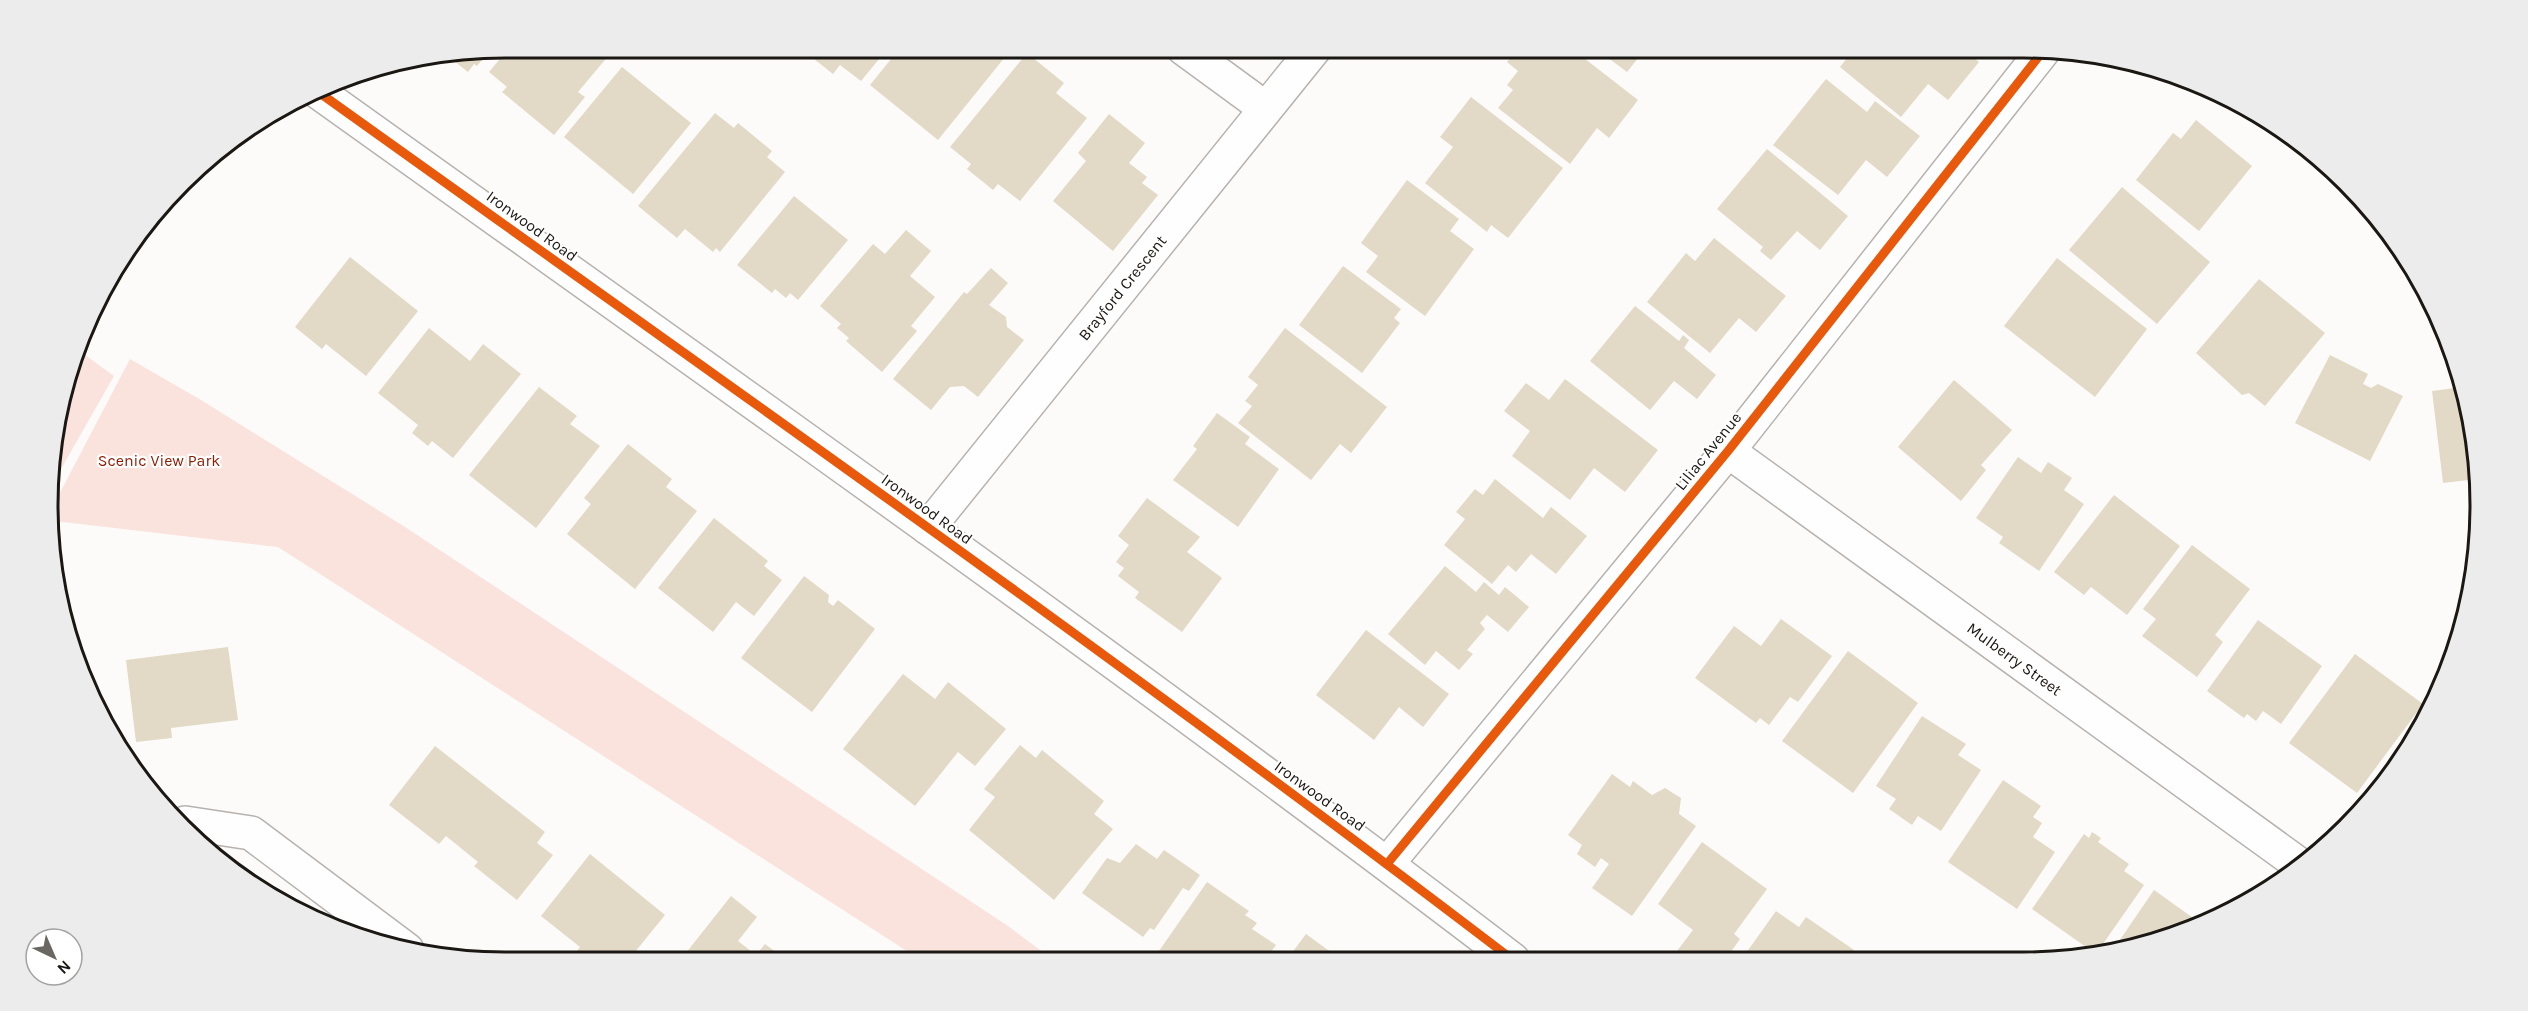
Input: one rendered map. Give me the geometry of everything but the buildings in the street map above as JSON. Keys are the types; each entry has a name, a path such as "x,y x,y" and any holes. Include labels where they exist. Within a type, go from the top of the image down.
{"street":[{"path":"1197,58 1265,108"},
{"name":"Brayford Crescent","path":"928,528 1307,58"},
{"name":"Liliac Avenue","path":"1387,864 1728,451 2037,59"},
{"name":"Ironwood Road","path":"325,97 928,528 1387,864 1502,952"},
{"name":"Mulberry Street","path":"1728,451 2293,861"},
{"path":"191,824 251,833 389,937"}],"green space":[{"path":"85,355 114,376 59,472 67,418"},
{"name":"Scenic View Park","path":"130,359 201,400 402,525 1008,926 1043,952 908,952 278,547 59,522 58,496"}],"cycle path":[{"path":"1387,864 1728,451 2037,59"},
{"path":"325,97 1068,629 1218,738 1502,952"}]}
